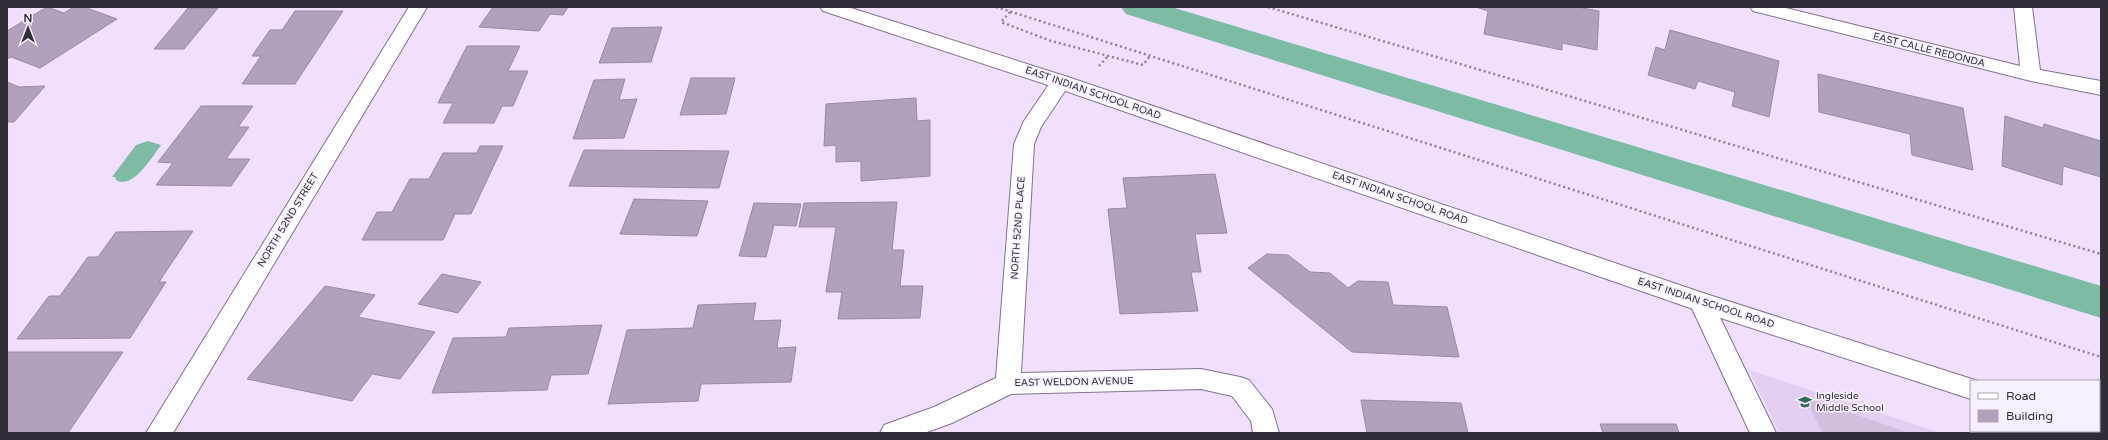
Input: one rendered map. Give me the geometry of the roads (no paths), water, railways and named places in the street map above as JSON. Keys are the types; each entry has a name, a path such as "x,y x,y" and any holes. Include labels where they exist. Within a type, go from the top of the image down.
{"street":[{"name":"NORTH 52ND STREET","path":"159,433 418,7"},
{"name":"EAST INDIAN SCHOOL ROAD","path":"829,7 1061,82 1701,302 1970,389"},
{"name":"EAST CALLE REDONDA","path":"1759,7 2031,75 2101,88"},
{"path":"2023,7 2031,75"},
{"name":"NORTH 52ND PLACE","path":"1008,384 1024,144 1031,126 1061,82"},
{"path":"1701,302 1763,433"},
{"name":"EAST WELDON AVENUE","path":"893,433 944,415 1008,384 1201,379 1240,387 1264,417 1266,433"}],"waterway":[{"path":"1137,7 2101,302"}],"place":[{"name":"Ingleside Middle School","path":"1805,402"}]}
